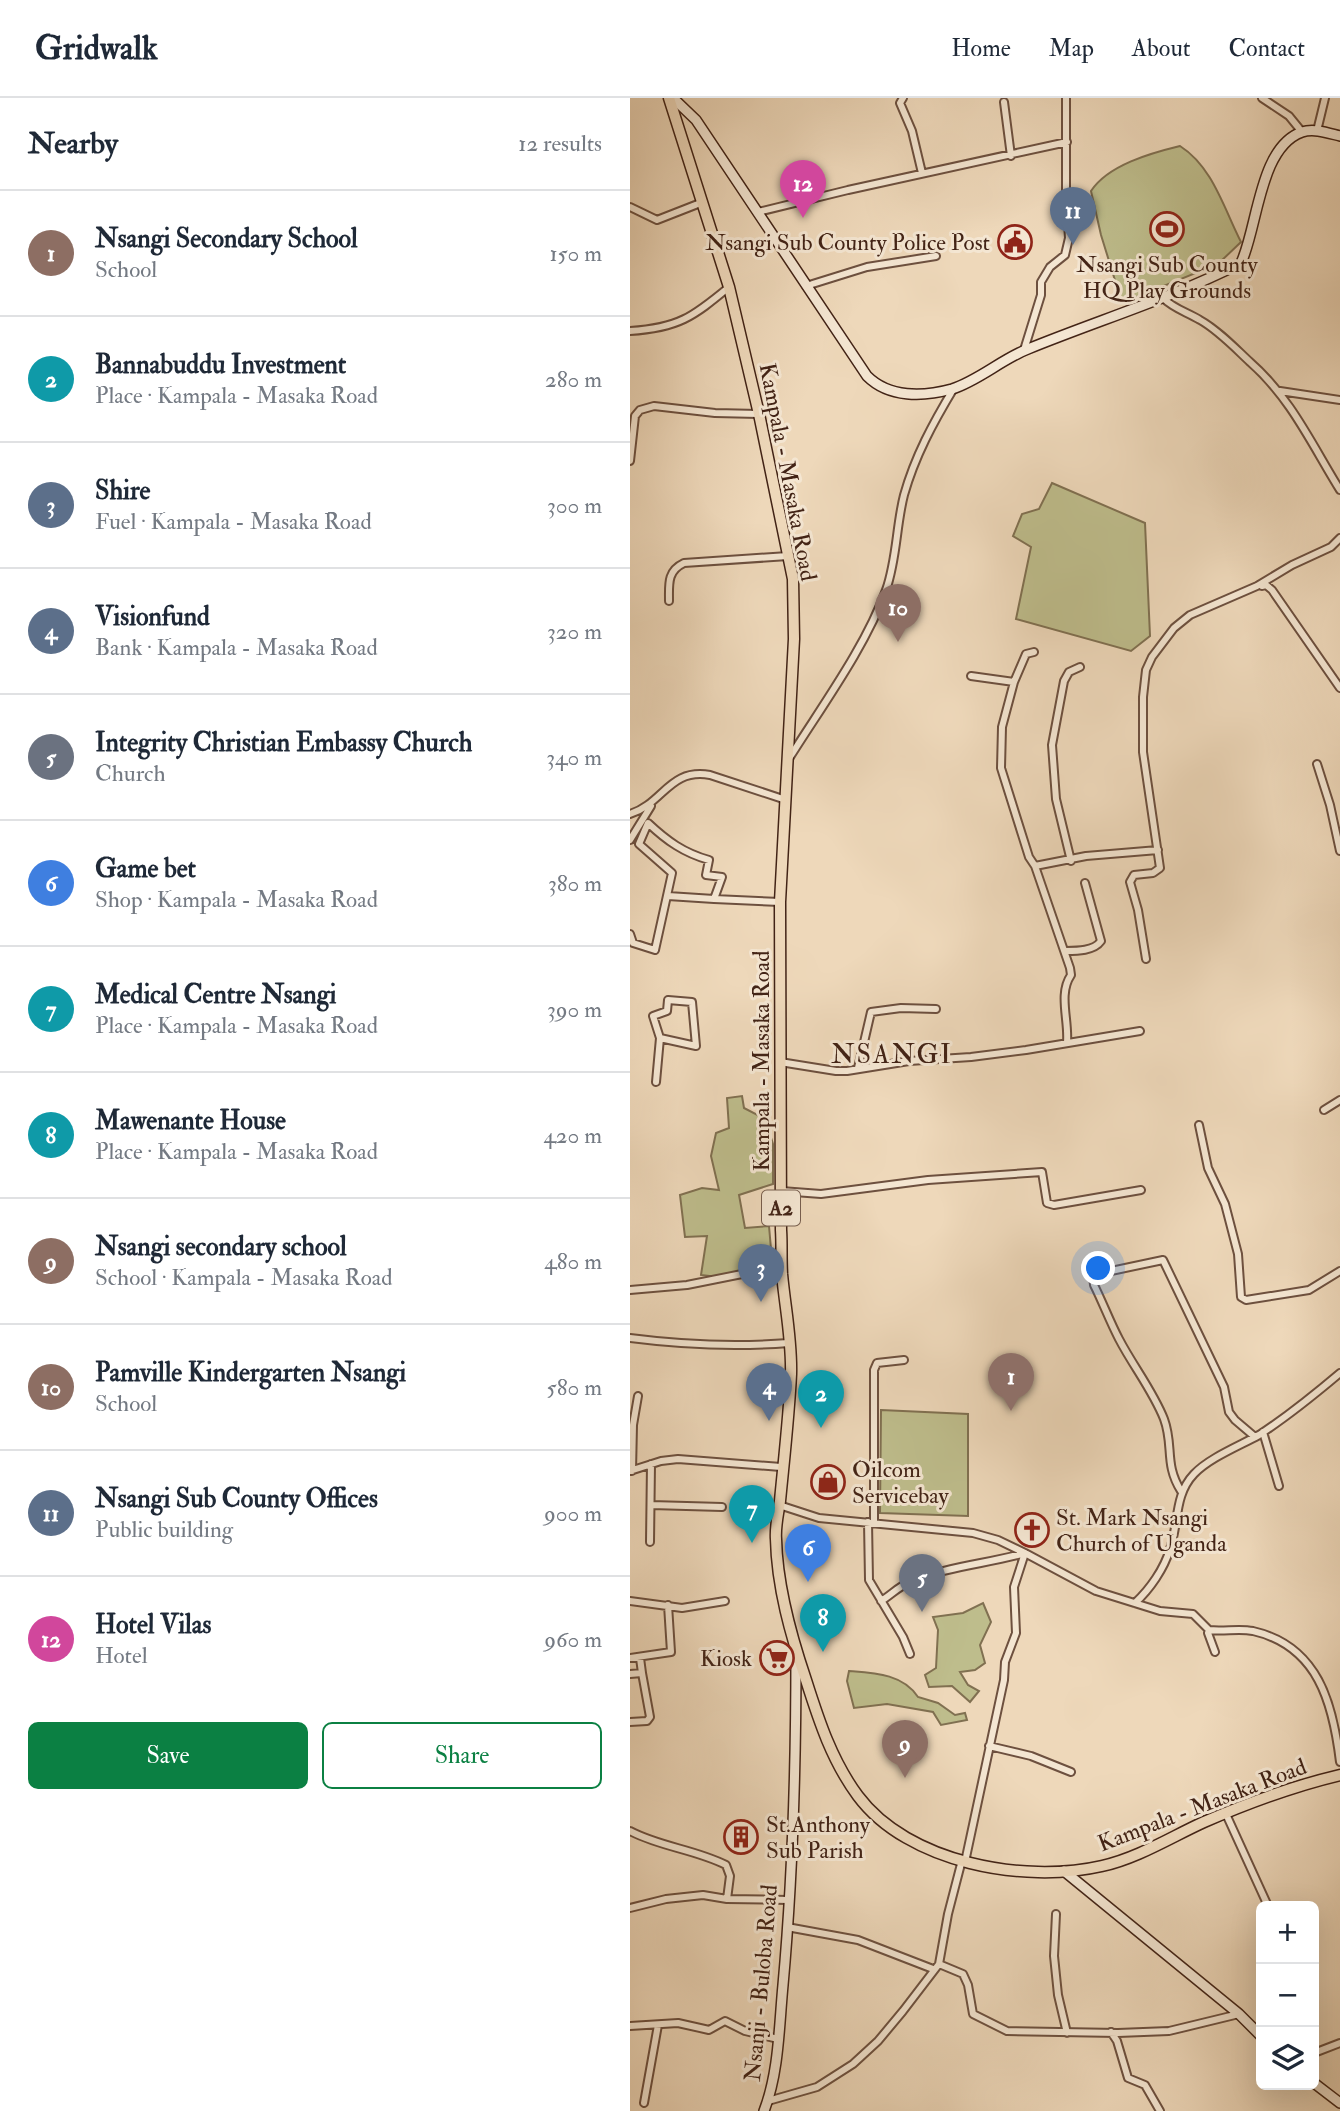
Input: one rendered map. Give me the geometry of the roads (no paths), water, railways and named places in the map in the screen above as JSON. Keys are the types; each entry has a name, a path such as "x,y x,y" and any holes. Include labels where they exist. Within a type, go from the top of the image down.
{"main road":[{"name":"Kampala - Masaka Road","path":"671,98 729,287 759,414 793,579 794,639 780,902 782,1273 791,1372 775,1536 777,1564 796,1649 831,1752 859,1798 893,1831 935,1853 1002,1869 1064,1871 1103,1866 1301,1784 1340,1775"}],"street":[{"path":"671,98 696,120 867,376 874,383 895,393 909,394 954,388 1024,350 1163,298 1241,263 1249,247 1266,172 1289,141 1302,132 1317,131 1340,136"},
{"path":"903,98 900,103 912,131 922,173"},
{"path":"1024,350 1041,295 1041,282 1050,267 1065,255 1069,238 1066,98"},
{"path":"1262,98 1289,116 1302,132"},
{"path":"1317,131 1325,98"},
{"path":"1004,103 1012,156"},
{"path":"758,212 1067,142"},
{"path":"630,207 657,220 703,202"},
{"path":"806,286 867,267 936,256"},
{"path":"630,331 677,324 699,312 729,287"},
{"path":"1163,298 1172,307 1202,321 1280,391 1340,490"},
{"path":"789,759 878,611 890,574 904,495 923,440 954,388"},
{"path":"1280,391 1340,400"},
{"path":"630,461 632,426 640,410 654,405 715,413 759,414"},
{"path":"1146,959 1130,879 1134,875 1157,872 1160,868 1143,752 1146,670 1174,628 1190,615 1257,586 1292,565 1331,547 1340,538"},
{"path":"669,601 670,575 674,568 684,563 788,556"},
{"path":"1257,586 1266,585 1272,590 1340,688"},
{"path":"1034,653 1026,654 1014,682 1002,727 1001,768 1029,857 1035,866 1066,951 1071,973 1065,990 1067,1042"},
{"path":"1071,860 1056,799 1052,745 1064,681 1069,672 1080,667"},
{"path":"971,676 1014,682"},
{"path":"1317,764 1340,850"},
{"path":"630,814 654,801 685,775 698,773 786,800"},
{"path":"630,840 654,801"},
{"path":"630,934 633,943 655,950 672,873 639,844 648,823 668,841 689,854 709,860 706,875 722,877 714,899"},
{"path":"1035,866 1086,856 1158,850"},
{"path":"1066,951 1091,948 1099,945 1101,941 1085,883"},
{"path":"668,896 780,902"},
{"path":"656,1082 660,1038 653,1016 667,1010 668,1000 692,1002 696,1046 660,1038"},
{"path":"858,1068 871,1012 901,1008 936,1009"},
{"path":"780,1062 836,1071 971,1057 1140,1031"},
{"path":"1324,1110 1340,1100"},
{"path":"1199,1125 1208,1168 1225,1204 1238,1254 1241,1297 1246,1300 1309,1290 1340,1271"},
{"path":"781,1191 821,1194 928,1180 1042,1172 1047,1203 1054,1205 1141,1190"},
{"path":"1181,1491 1172,1476 1168,1431 1162,1415 1119,1339 1094,1285 1093,1277 1097,1273 1163,1259 1224,1387 1229,1412 1255,1437"},
{"path":"630,1290 687,1285 742,1274 782,1273"},
{"path":"630,1338 716,1346 789,1343"},
{"path":"904,1360 877,1363 874,1370 869,1580 903,1637 910,1654"},
{"path":"1135,1603 1167,1560 1181,1491 1195,1472 1263,1432 1307,1402 1340,1373"},
{"path":"638,1396 633,1425 631,1471 678,1459 782,1467"},
{"path":"1263,1432 1279,1486"},
{"path":"649,1542 652,1464"},
{"path":"651,1505 722,1507"},
{"path":"779,1505 819,1518 963,1531 998,1540 1083,1586 1160,1611 1193,1614 1209,1630 1215,1653"},
{"path":"881,1601 911,1581 967,1565 1025,1553"},
{"path":"768,2101 817,2087 853,2064 878,2041 936,1967 964,1861 1005,1662 1016,1633 1014,1587 1025,1553"},
{"path":"630,1601 682,1608 725,1601"},
{"path":"630,1658 671,1652 668,1605"},
{"path":"1209,1630 1244,1629 1290,1646 1325,1692 1334,1718 1340,1762"},
{"name":"Nsanji - Buloba Road","path":"764,2111 774,2079 789,1900 796,1780 796,1649"},
{"path":"630,1722 647,1721 650,1717 640,1658"},
{"path":"630,1675 642,1673"},
{"path":"989,1745 1031,1756 1071,1772"},
{"path":"1226,1814 1266,1901"},
{"path":"630,1831 651,1841 710,1857 726,1865 730,1876 727,1899"},
{"path":"1064,1871 1239,2014 1256,2031"},
{"path":"630,1908 666,1899 702,1895 727,1899 789,1900"},
{"path":"1056,1914 1054,1956 1058,1995 1067,2033"},
{"path":"787,1927 858,1940 962,1974 968,1985 973,2014 1007,2031 1169,2031 1239,2014"},
{"path":"630,2026 678,2023 709,2030 725,2021 745,2031 778,2039"},
{"path":"644,2103 658,2025"},
{"path":"1111,2032 1117,2041 1128,2077 1144,2085 1160,2111"},
{"path":"1319,2051 1340,2043"},
{"path":"1319,2087 1340,2103"}],"place":[{"name":"Hotel Vilas","path":"803,218"},
{"name":"Nsangi Sub County HQ Play Grounds","path":"1167,229"},
{"name":"Nsangi Sub County Police Post","path":"1015,242"},
{"name":"Nsangi Sub County Offices","path":"1073,245"},
{"name":"Pamville Kindergarten Nsangi","path":"898,642"},
{"name":"Shire","path":"761,1302"},
{"name":"Nsangi Secondary School","path":"1011,1411"},
{"name":"Visionfund","path":"769,1421"},
{"name":"Bannabuddu Investment","path":"821,1428"},
{"name":"Oilcom Servicebay","path":"828,1482"},
{"name":"St. Mark Nsangi Church of Uganda","path":"1032,1530"},
{"name":"Medical Centre Nsangi","path":"752,1543"},
{"name":"Game bet","path":"808,1582"},
{"name":"Integrity Christian Embassy Church","path":"922,1612"},
{"name":"Mawenante House","path":"823,1652"},
{"name":"Kiosk","path":"777,1658"},
{"name":"Nsangi secondary school","path":"905,1778"},
{"name":"St.Anthony Sub Parish","path":"741,1837"}],"district":[{"name":"NSANGI","path":"892,1055"}]}
